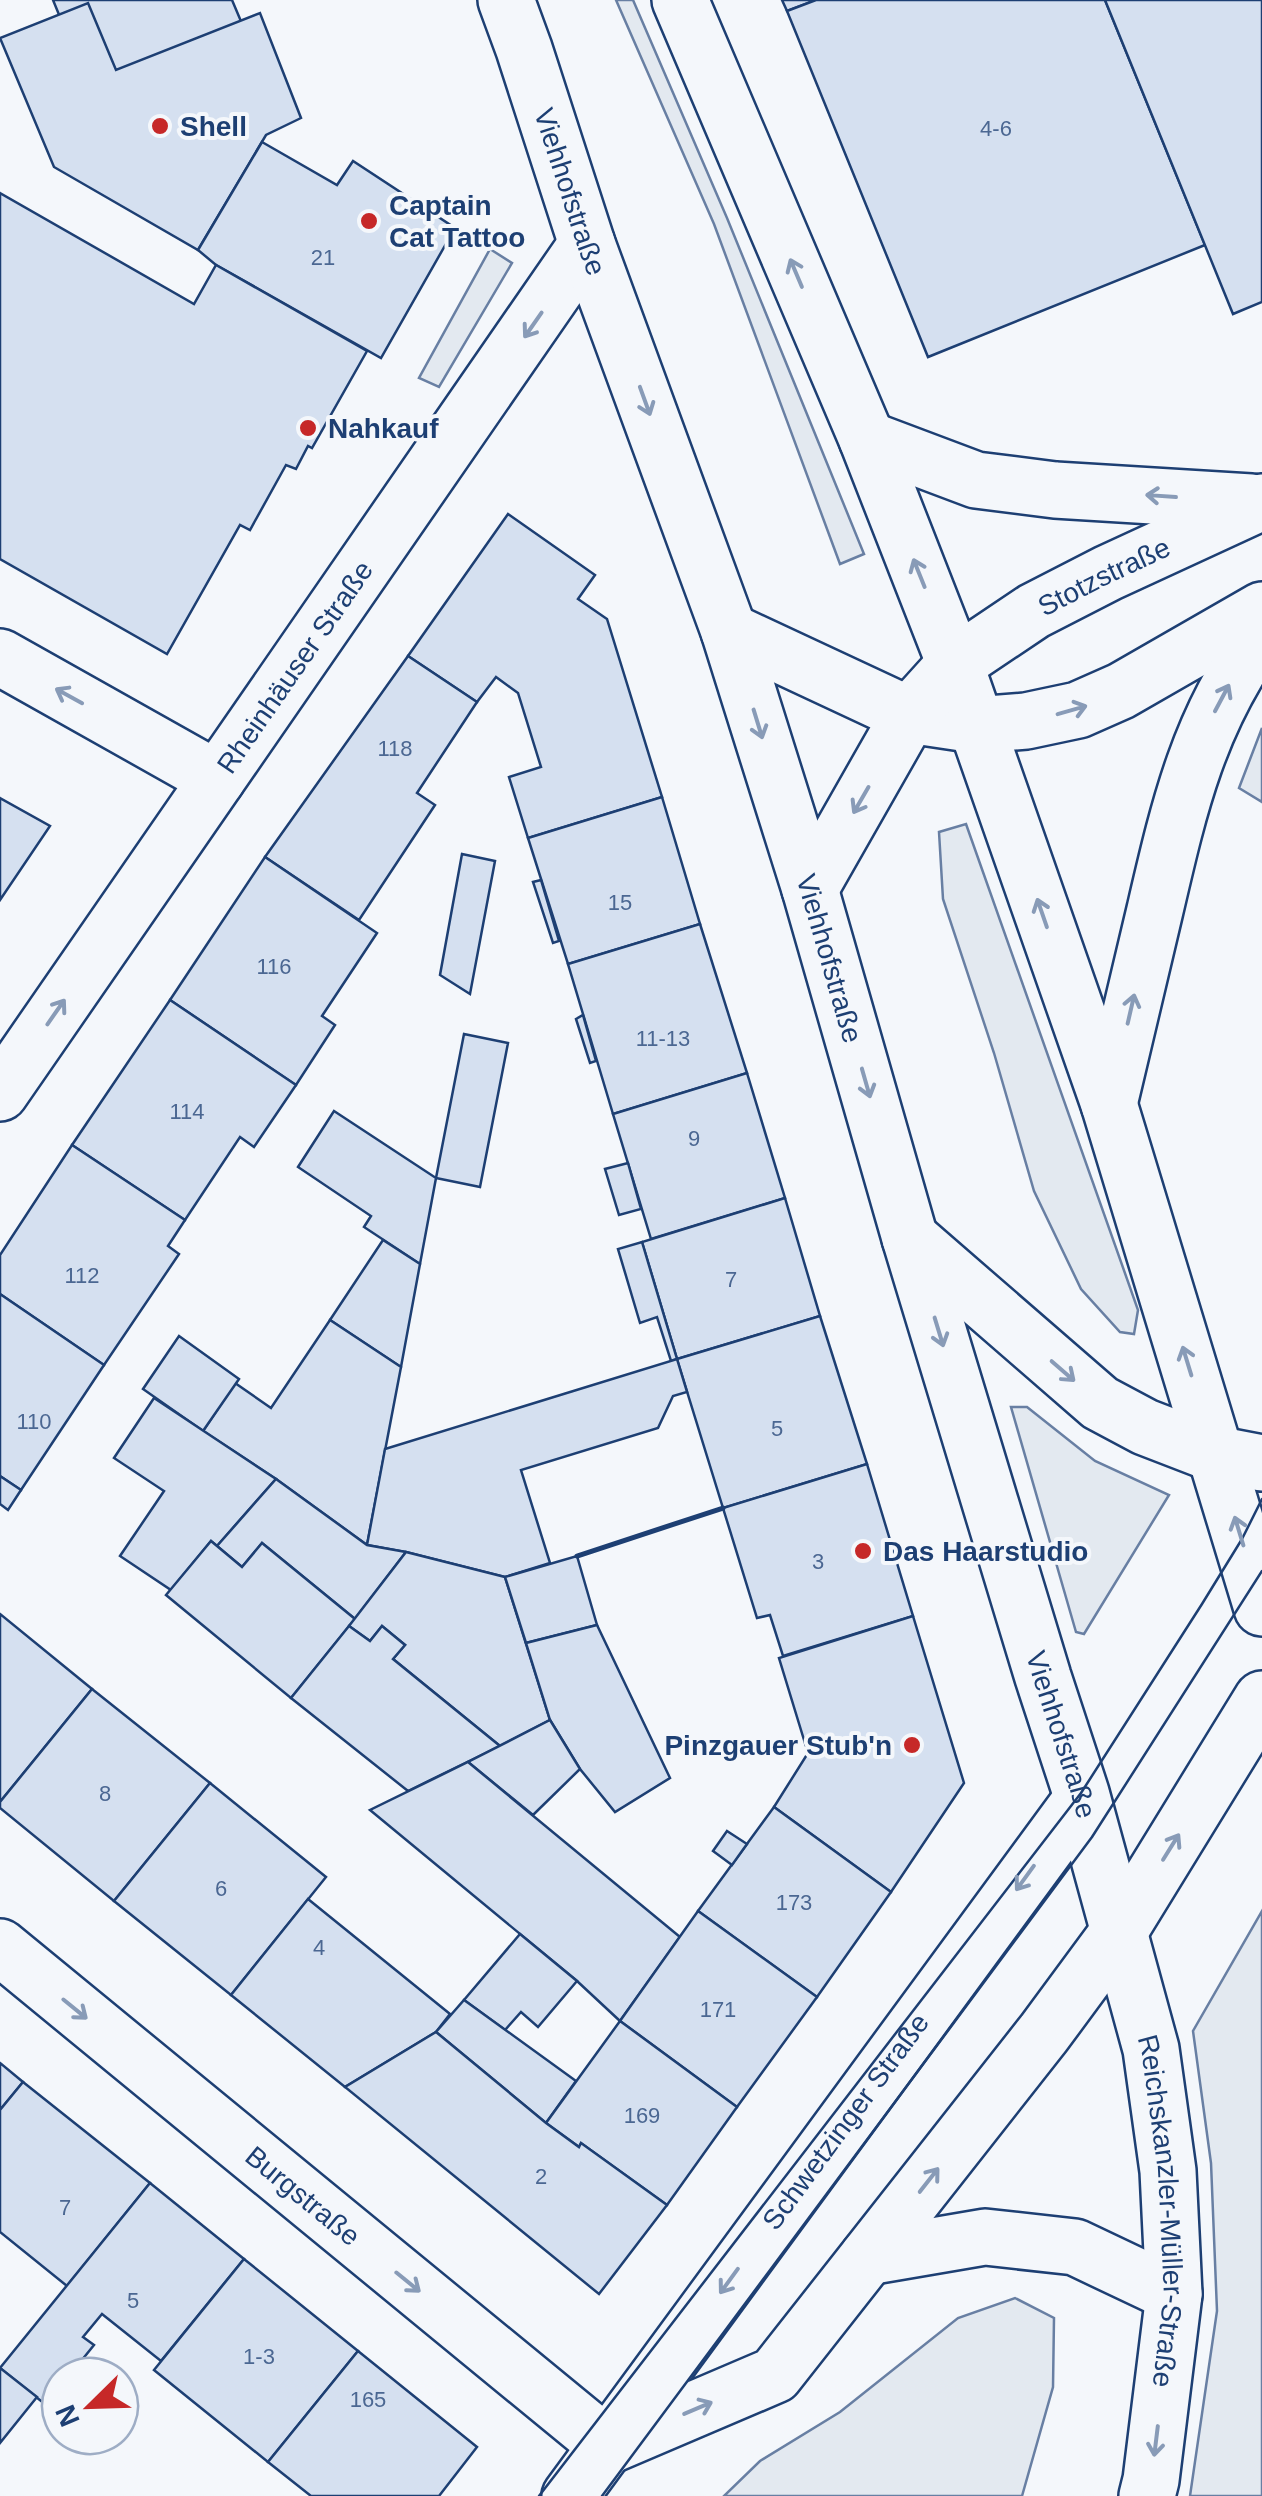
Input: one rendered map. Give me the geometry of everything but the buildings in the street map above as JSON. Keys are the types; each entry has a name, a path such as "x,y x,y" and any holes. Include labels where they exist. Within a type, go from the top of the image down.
{"main road":[{"name":"Viehhofstraße","path":"506,0 588,244 729,631 810,889 910,1238 1120,1930"},
{"path":"680,0 867,439 955,664 1239,1459 1262,1608"},
{"name":"Rheinhäuser Straße","path":"0,1092 588,244"},
{"path":"867,439 976,480 1055,490 1260,502"},
{"name":"Stotzstraße","path":"810,889 909,715 955,664 1034,611 1260,502"},
{"path":"729,631 909,715 976,725 1026,721 1078,710 1121,691 1262,610"},
{"path":"1109,1104 1179,807 1219,700 1262,634"},
{"path":"0,657 217,779"},
{"path":"910,1238 1100,1403 1145,1427 1239,1459"},
{"path":"608,2446 775,2376 1044,2034 1120,1930 1262,1699"},
{"name":"Schwetzinger Straße","path":"570,2496 1082,1799"},
{"name":"Reichskanzler-Müller-Straße","path":"1120,1930 1151,2049 1168,2171 1174,2294 1146,2496"},
{"name":"Burgstraße","path":"0,1947 608,2446"},
{"path":"868,2256 984,2236 1074,2247 1174,2294"}],"shaded area":[{"path":"616,0 633,0 864,554 840,564 714,224"},
{"path":"490,249 512,263 439,387 419,378"},
{"path":"1262,728 1262,802 1239,788"},
{"path":"966,824 1138,1310 1134,1334 1120,1332 1081,1289 1034,1191 943,899 939,832"},
{"path":"1011,1407 1027,1407 1095,1461 1169,1495 1084,1634 1076,1632"},
{"path":"1262,1911 1262,2496 1190,2496 1217,2311 1211,2163 1193,2031"},
{"path":"1015,2298 1054,2318 1053,2387 1022,2496 724,2496 760,2461 840,2412 958,2318"}],"tram line":[{"path":"539,2496 1081,1793 1202,1604 1262,1499"},
{"path":"602,2496 1092,1837 1262,1571"}],"wall":[{"path":"577,1556 723,1508"}],"place":[{"name":"Shell","path":"160,126"},
{"name":"Captain Cat Tattoo","path":"369,221"},
{"name":"Nahkauf","path":"308,428"},
{"name":"Das Haarstudio","path":"863,1551"},
{"name":"Pinzgauer Stub'n","path":"912,1745"}]}
